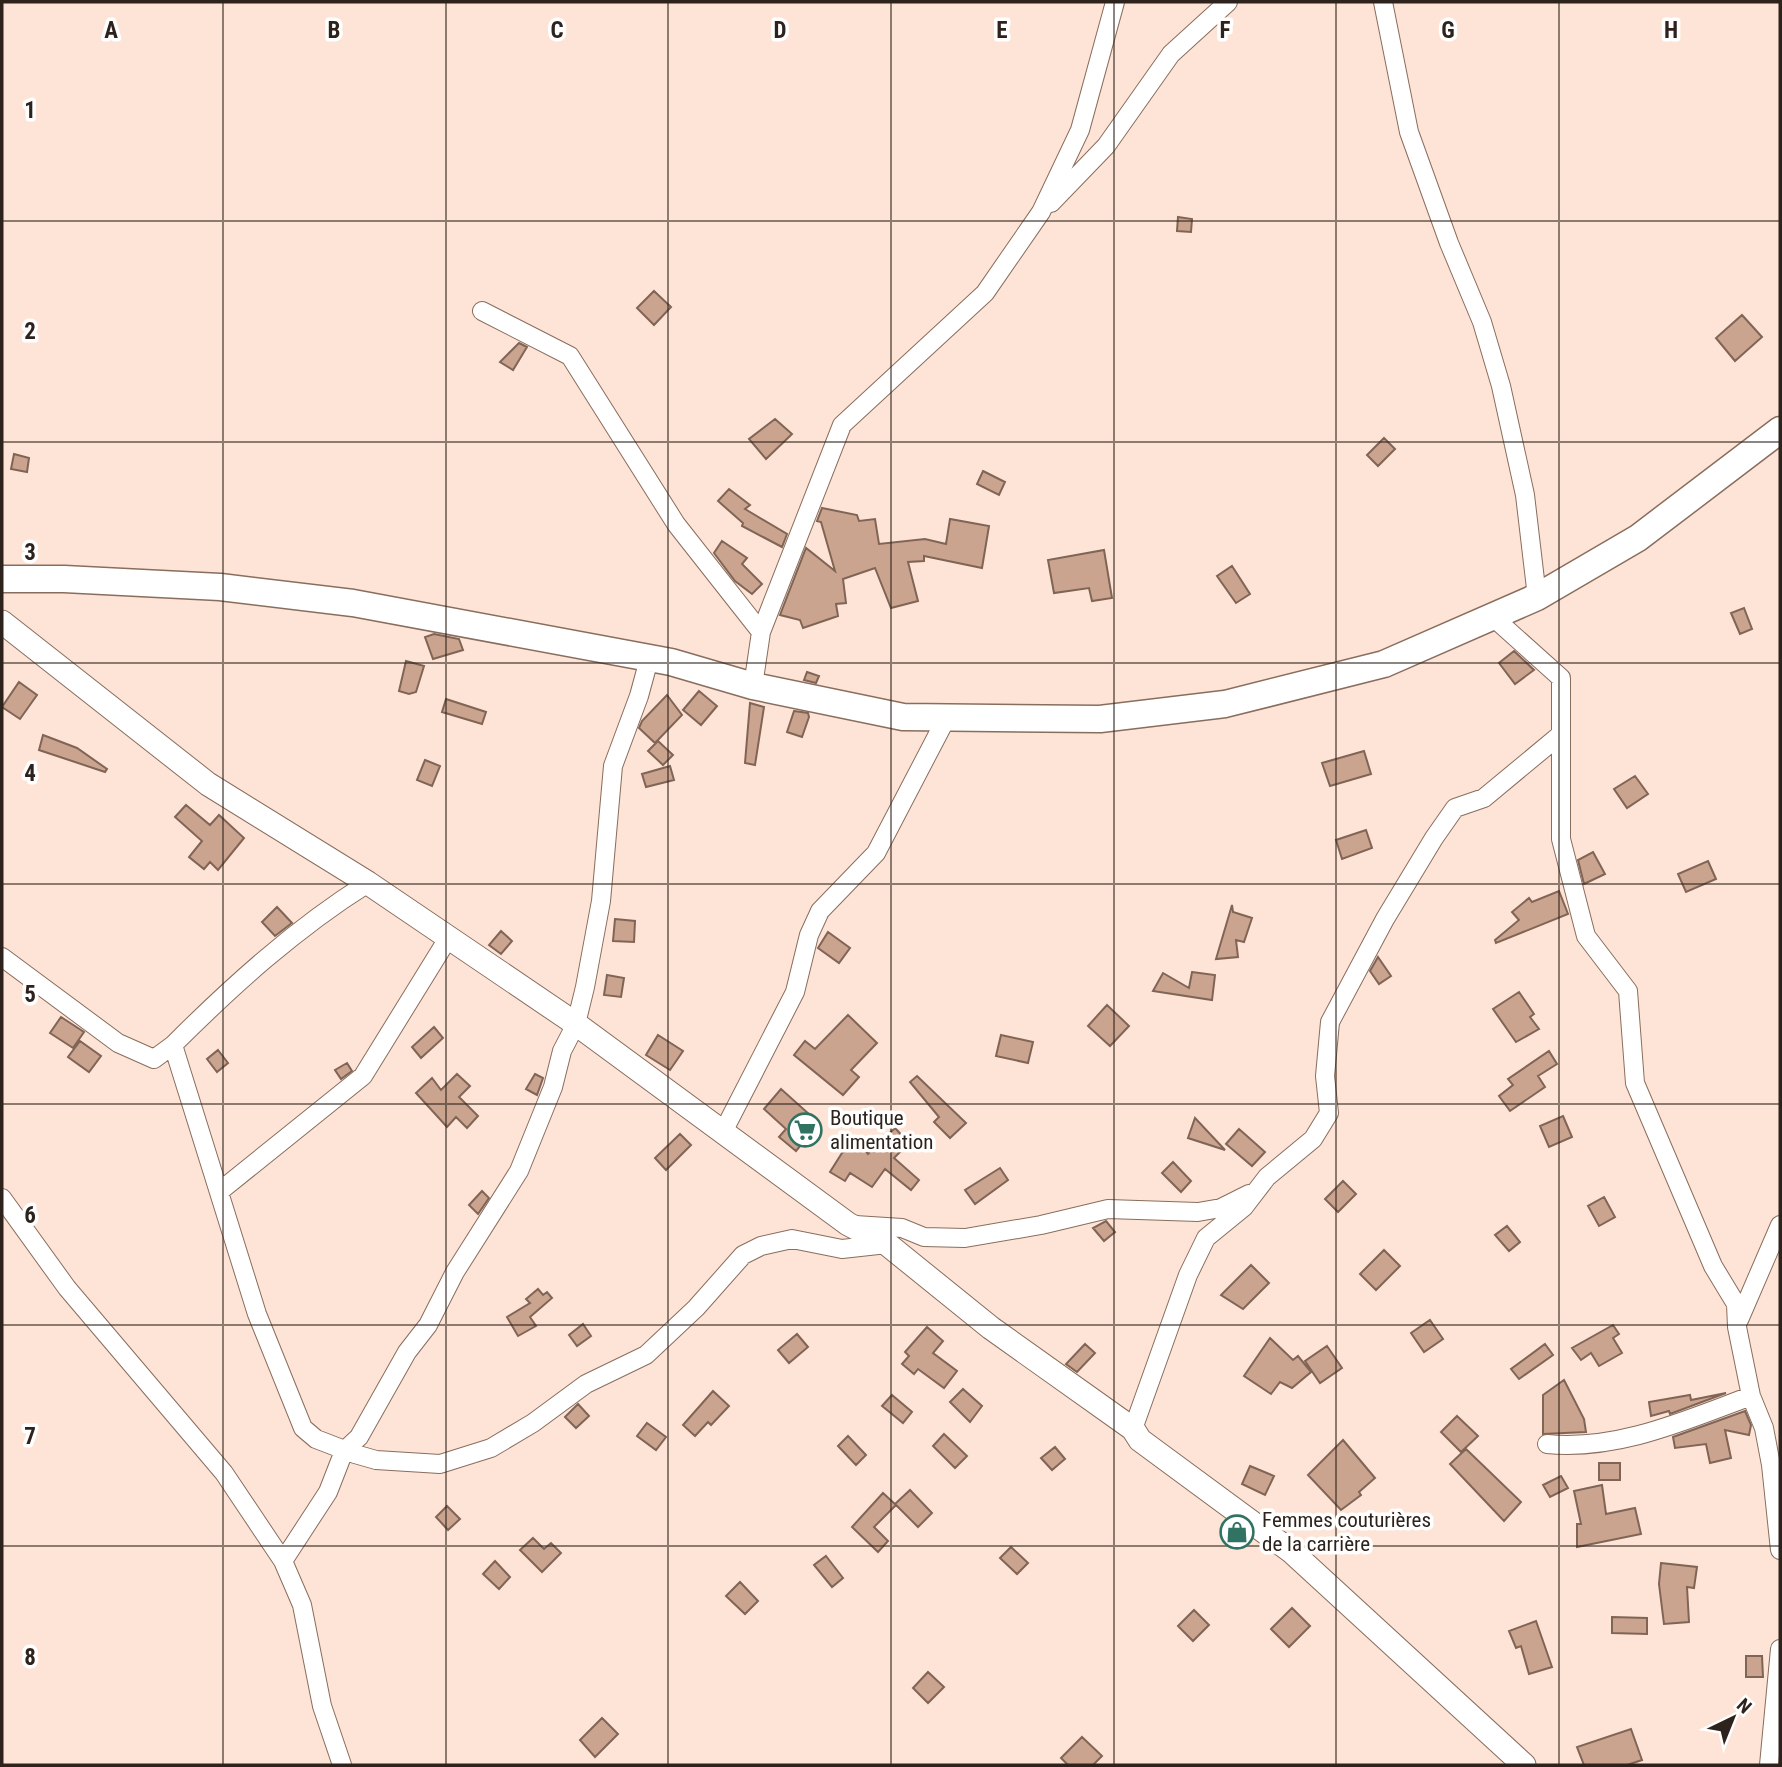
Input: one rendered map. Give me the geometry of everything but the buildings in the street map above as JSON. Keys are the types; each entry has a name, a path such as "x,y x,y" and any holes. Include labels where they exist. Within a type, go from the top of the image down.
{"main road":[{"path":"2,579 64,579 220,587 353,603 671,662 753,686 903,717 948,715 1100,719 1225,704 1384,664 1537,597 1639,538 1780,430"}],"street":[{"path":"753,686 761,632 842,425 985,293 1041,212 1080,130 1115,2"},
{"path":"1041,212 1107,146 1171,54 1228,2"},
{"path":"1383,2 1409,132 1448,243 1482,322 1501,386 1525,495 1537,597"},
{"path":"482,311 570,356 676,524 761,632"},
{"path":"1493,617 1561,678 1561,839 1586,936 1628,991 1635,1083 1713,1266 1736,1304 1737,1327 1751,1396 1776,1466 1780,1550"},
{"path":"2,622 208,784 368,883 447,940 576,1024 848,1224 887,1244 991,1328 1133,1429 1140,1440 1292,1552 1524,1765"},
{"path":"283,1561 328,1492 344,1451 359,1437 400,1362 428,1325 455,1272 519,1171 553,1087 562,1051 576,1024 601,901 613,766 648,663 671,662"},
{"path":"728,1136 795,992 809,935 820,911 876,853 948,715"},
{"path":"1133,1429 1188,1275 1206,1238 1244,1207 1267,1177 1313,1139 1329,1113 1325,1076 1330,1022 1385,919 1434,838 1455,808 1484,798 1560,734"},
{"path":"2,957 118,1043 154,1059 173,1045 240,981 339,902 368,883"},
{"path":"220,1191 363,1076 447,940"},
{"path":"173,1045 257,1314 303,1429 316,1439 344,1451 376,1460 440,1464 491,1448 533,1423 586,1384 657,1346 743,1255 771,1243 792,1239 842,1249 887,1244"},
{"path":"848,1224 902,1228 924,1237 965,1238 1041,1226 1108,1209 1198,1212 1221,1208 1257,1190"},
{"path":"2,1198 67,1287 224,1473 283,1561 302,1605 322,1706 341,1765"},
{"path":"1737,1327 1780,1225"},
{"path":"1547,1444 1592,1445 1659,1430 1751,1396"},
{"path":"1769,1765 1780,1649"}],"place":[{"name":"Boutique alimentation","path":"805,1130"},
{"name":"Femmes couturières de la carrière","path":"1237,1532"}]}
